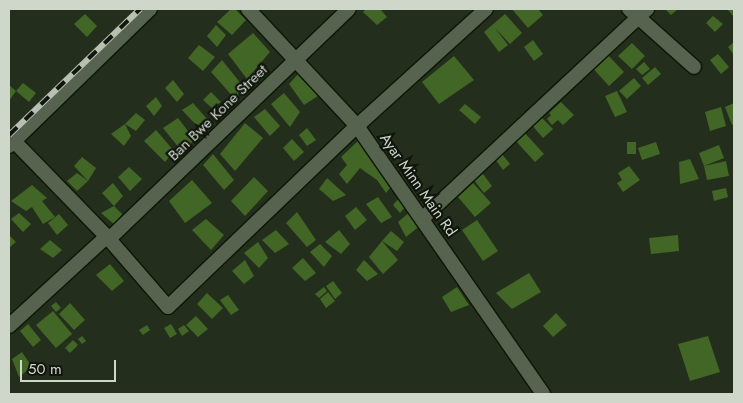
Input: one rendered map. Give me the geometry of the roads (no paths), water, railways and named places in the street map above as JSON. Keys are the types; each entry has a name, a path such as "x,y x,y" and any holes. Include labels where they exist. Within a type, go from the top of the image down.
{"street":[{"path":"150,9 11,141 108,238 168,307 358,126 486,9"},
{"name":"Ayar Minn Main Rd","path":"248,9 358,126 544,394"},
{"name":"Ban Bwe Kone Street","path":"9,326 108,238 298,60 349,9"},
{"path":"422,219 638,12 694,67"}],"railway":[{"path":"9,135 140,9"}]}
